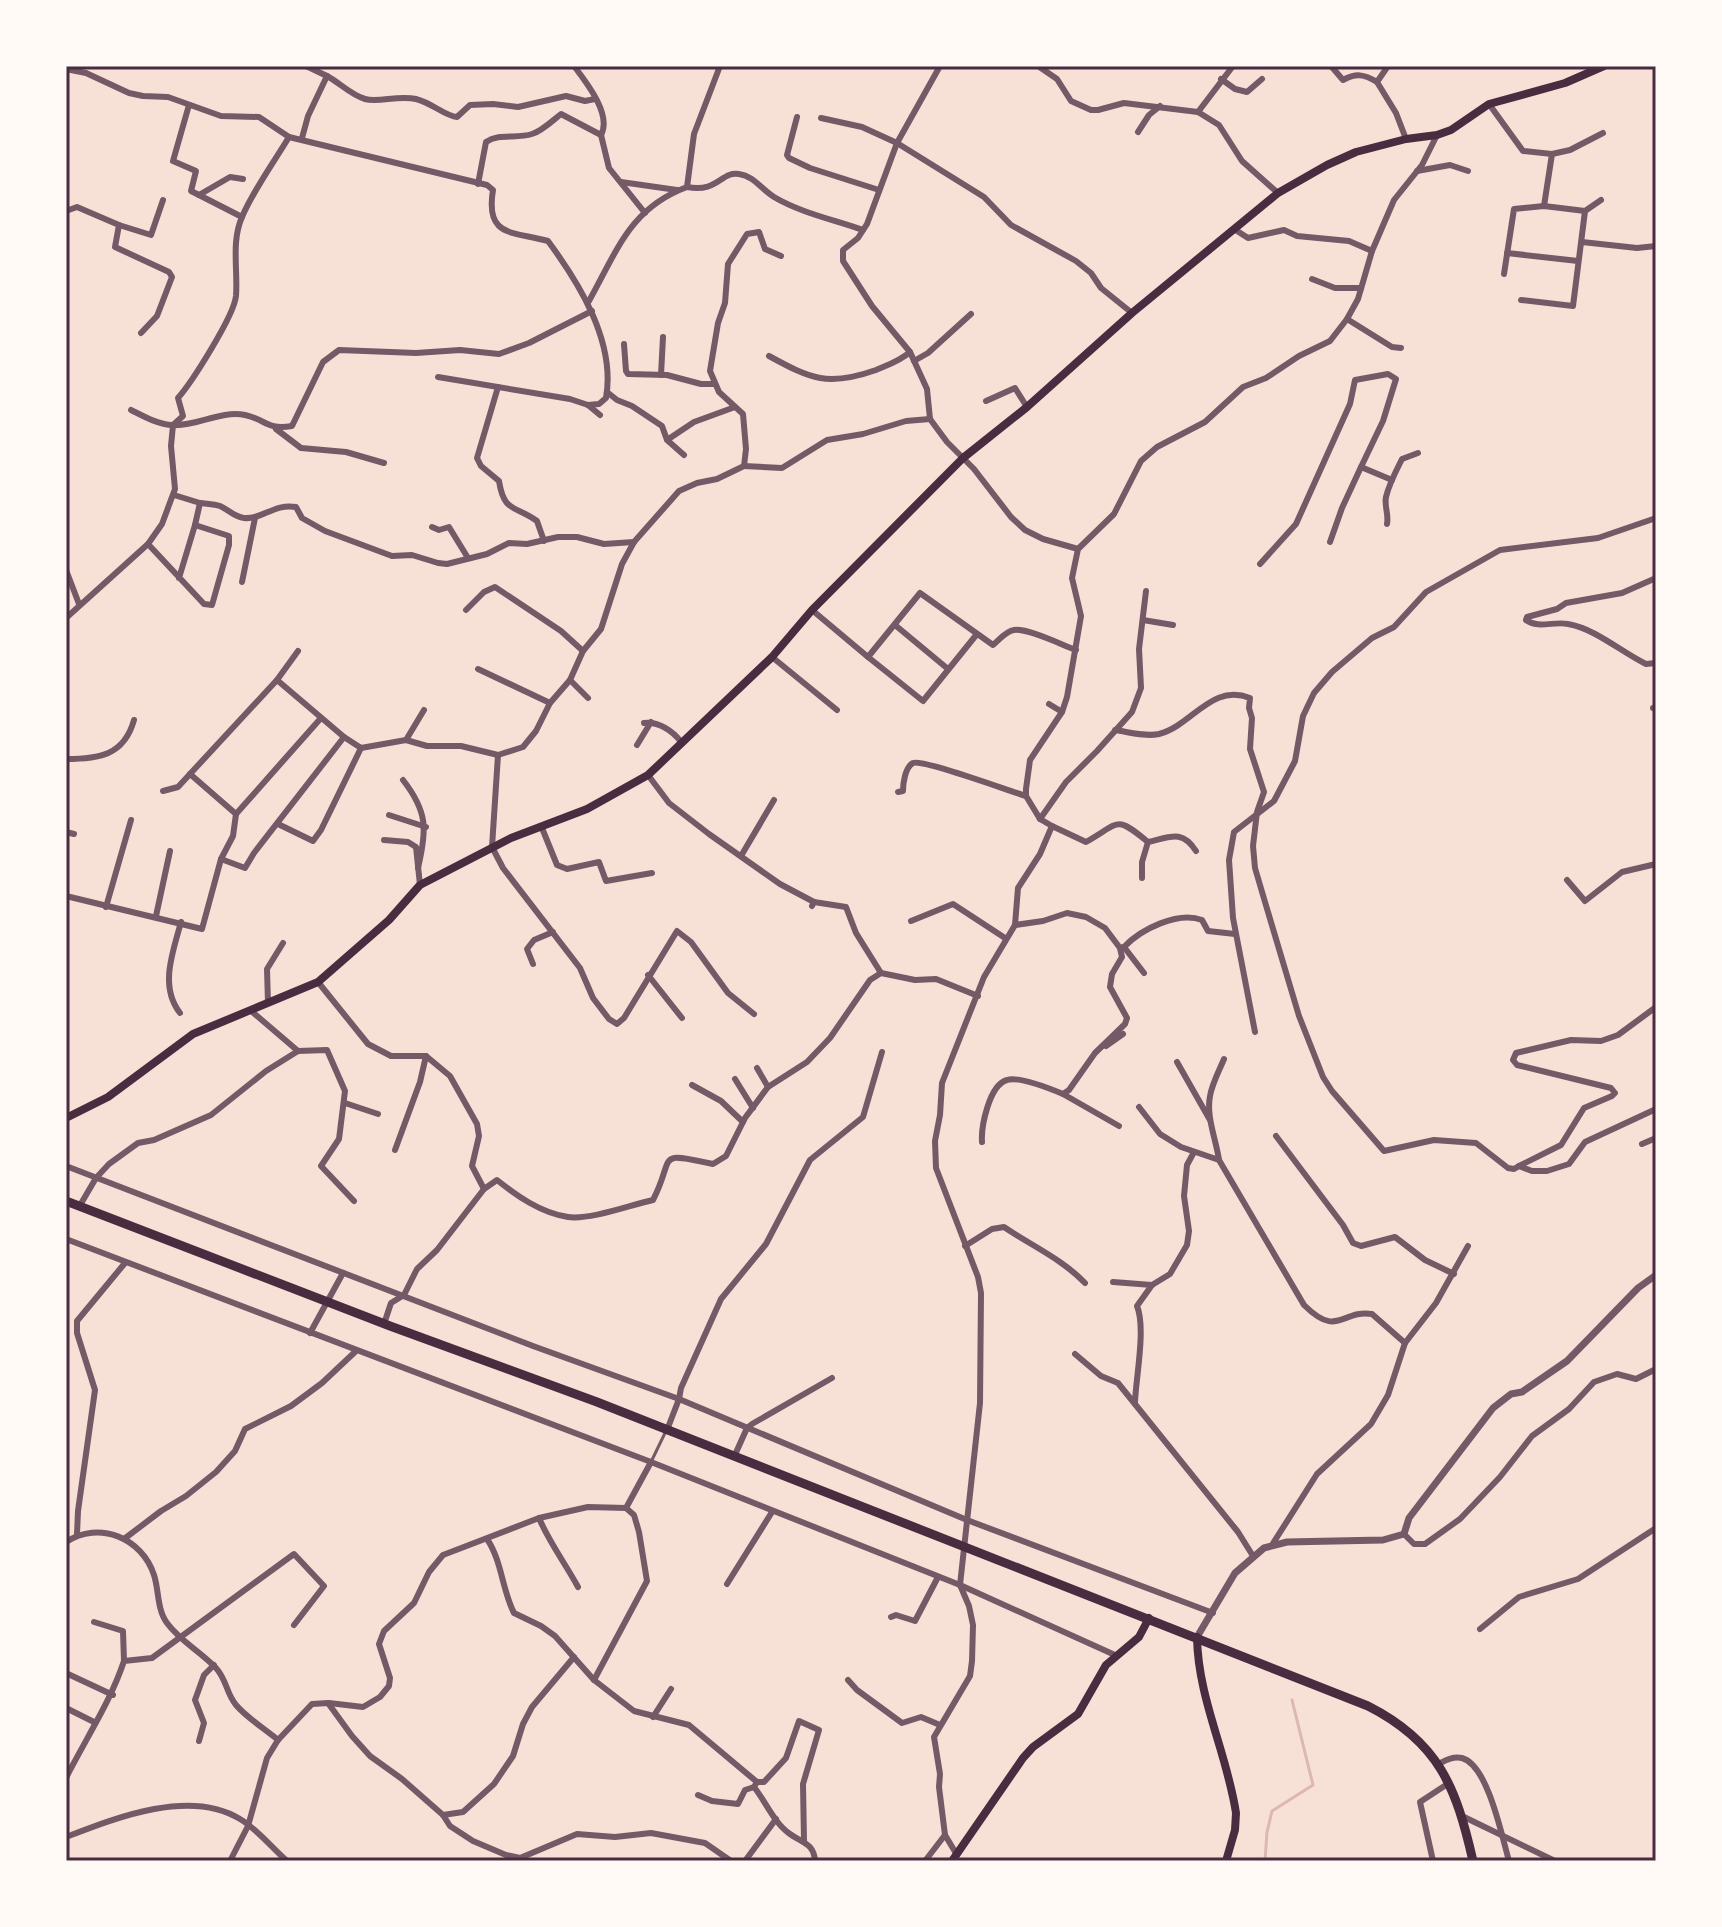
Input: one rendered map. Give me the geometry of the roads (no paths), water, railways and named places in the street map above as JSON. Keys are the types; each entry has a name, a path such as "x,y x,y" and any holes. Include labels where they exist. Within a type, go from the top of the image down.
{"highway":[{"path":"66,1201 667,1430 1381,1712 1411,1732 1438,1764 1462,1816 1473,1861"}],"main road":[{"path":"66,1118 108,1097 193,1034 318,982 389,920 420,885 511,838 587,809 648,775 772,657 812,610 963,458 1278,193 1344,157 1406,139 1437,135 1451,130 1489,104 1565,83 1604,66"},
{"path":"955,1858 1023,1758 1078,1714 1097,1677 1115,1655 1139,1637 1149,1618"},
{"path":"1197,1637 1197,1658 1203,1686 1236,1813 1235,1830 1226,1861"}],"street":[{"path":"306,66 369,101 400,96 434,104 451,117 457,117 470,105 518,107 566,96 585,101 595,99"},
{"path":"574,66 605,117 606,128 601,135"},
{"path":"687,187 694,134 720,66"},
{"path":"940,66 897,143 863,230 843,250 843,261 872,306 910,352 927,389 930,419 1025,530 1078,549"},
{"path":"1038,66 1057,79 1071,101 1080,106 1098,110 1124,103 1198,112 1219,125 1242,161 1278,193"},
{"path":"1198,112 1233,66"},
{"path":"1331,66 1343,80 1358,75 1377,82 1396,113 1406,139"},
{"path":"1377,82 1388,66"},
{"path":"66,68 86,73 129,93 168,97 221,116 259,117 289,137 493,190 491,203 495,222 504,232 548,241 589,301 606,361 607,392 606,398 599,404 588,405"},
{"path":"302,138 308,116 327,76"},
{"path":"1221,79 1235,89 1247,92 1262,79"},
{"path":"1489,104 1523,151 1552,154 1570,150 1603,133"},
{"path":"189,105 173,161 196,171 191,191 242,217"},
{"path":"1138,132 1149,115 1160,106"},
{"path":"478,184 486,142 494,137 535,133 561,114 601,135 609,168 645,213"},
{"path":"797,117 787,155 789,158 879,190"},
{"path":"821,118 862,127 897,143 984,197 1011,225 1076,261 1091,273 1101,288 1132,313"},
{"path":"1148,842 1125,824 1118,823 1086,842 1040,819 1026,796 1030,760 1062,712 1076,650 1081,616 1072,578 1078,549 1114,514 1141,461 1157,447 1205,422 1243,387 1266,378 1299,356 1330,341 1347,319 1394,200 1417,171 1437,135"},
{"path":"66,618 148,544 162,524 174,495 173,425 183,416 178,398 226,324 236,300 236,239 242,217 289,137"},
{"path":"1544,206 1552,154"},
{"path":"1417,171 1450,165 1468,171"},
{"path":"589,301 628,229 650,205 687,187 713,187 727,174 750,176 773,197 863,230"},
{"path":"199,195 230,177 243,179"},
{"path":"621,182 678,191"},
{"path":"66,211 77,207 151,235 163,200"},
{"path":"1504,274 1514,209 1544,206 1585,211 1601,200"},
{"path":"1521,300 1573,306 1585,211"},
{"path":"119,225 115,247 169,272 172,277 157,316 141,333"},
{"path":"1234,229 1248,238 1284,230 1297,236 1349,241 1372,251"},
{"path":"744,466 743,414 714,384 710,363 725,303 728,264 747,234 759,232 765,249 781,256"},
{"path":"1582,242 1637,248 1656,246"},
{"path":"1507,253 1578,261"},
{"path":"1312,279 1335,288 1361,288"},
{"path":"276,429 292,426 323,362 339,350 416,353 460,350 499,354 529,343 592,311"},
{"path":"914,361 928,353 971,314"},
{"path":"1347,319 1392,347 1401,348"},
{"path":"661,375 663,337"},
{"path":"624,344 628,374 661,375 714,384"},
{"path":"769,356 805,376 834,381 889,365 910,352"},
{"path":"1260,564 1296,524 1350,404 1355,380 1388,374 1397,382 1330,542"},
{"path":"438,377 570,399 588,405 600,415"},
{"path":"498,387 477,458 481,466 499,481 508,507 537,521 544,541"},
{"path":"986,401 1015,388 1027,407"},
{"path":"607,392 662,426 667,440 694,422 735,407"},
{"path":"131,410 148,419 173,425 221,416 246,415 276,429 301,448 346,452 384,463"},
{"path":"277,680 361,748 406,740 427,746 461,746 498,755 523,747 536,731 550,703 570,680 583,651 601,629 622,564 634,542 679,491 717,479 744,466 782,468 827,440 863,434 906,421 930,419"},
{"path":"1387,524 1389,515 1385,501 1392,480 1402,459 1418,453"},
{"path":"1361,467 1392,480"},
{"path":"174,495 216,505 241,518 255,518 286,505 296,507 302,518 325,531 392,556 412,555 447,564 487,554 509,543 527,544 577,537 604,544 634,542"},
{"path":"179,578 200,503"},
{"path":"242,582 255,518"},
{"path":"1255,1032 1247,979 1240,963 1235,934 1229,860 1234,832 1274,801 1295,761 1303,716 1314,693 1332,672 1372,638 1394,627 1426,592 1500,550 1598,538 1656,518"},
{"path":"148,544 204,604 212,605 229,536 195,525"},
{"path":"432,527 439,530 449,527 468,558"},
{"path":"66,570 79,604"},
{"path":"1656,578 1622,593 1566,603 1526,620 1534,625 1567,623 1586,630 1646,664 1656,663"},
{"path":"466,610 484,592 495,587 561,631 583,651"},
{"path":"1040,819 1066,782 1132,712 1141,688 1139,649 1146,591"},
{"path":"868,657 920,593 993,645 1010,630 1021,630 1076,650"},
{"path":"812,610 923,701 977,634"},
{"path":"1143,620 1173,625"},
{"path":"895,625 948,669"},
{"path":"163,791 178,787 277,680 298,651"},
{"path":"772,657 837,710"},
{"path":"478,669 550,703"},
{"path":"570,680 588,698"},
{"path":"1115,730 1158,734 1175,727 1210,700 1240,694 1250,698 1250,749 1264,792 1257,812 1253,846 1255,868 1299,1016 1332,1091 1384,1151 1434,1140 1476,1143 1508,1168 1514,1169 1561,1145 1584,1108 1615,1093 1611,1088 1517,1065 1513,1060 1516,1053 1571,1040 1601,1041 1618,1035 1656,1007"},
{"path":"1049,704 1062,712"},
{"path":"406,740 424,710"},
{"path":"66,896 202,929 221,859 233,836 236,814 321,718"},
{"path":"66,759 104,757 115,750 134,720"},
{"path":"637,745 647,722 674,733 681,742"},
{"path":"221,859 245,868 344,737"},
{"path":"278,824 313,841 361,748"},
{"path":"498,755 492,847 503,868 580,968 593,998 615,1024 624,1018 674,933 680,932 691,942 728,993 754,1014"},
{"path":"898,792 903,791 906,772 909,765 915,762 940,767 1026,796"},
{"path":"190,774 236,814"},
{"path":"648,775 669,803 780,884 813,904 846,907 856,933 881,973"},
{"path":"403,780 418,799 426,827 418,868"},
{"path":"741,856 774,800"},
{"path":"389,815 426,827"},
{"path":"106,907 131,820"},
{"path":"955,1858 945,1835 934,1737 970,1676 972,1661 973,1625 960,1585 980,1403 981,1293 978,1277 936,1168 935,1141 942,1083 984,977 1015,925 1018,888 1040,854 1052,826"},
{"path":"542,828 557,865 567,869 599,862 606,881 652,873"},
{"path":"1148,842 1178,835 1189,840 1196,851"},
{"path":"384,840 408,842 416,847 420,885"},
{"path":"1142,878 1142,862 1148,842"},
{"path":"156,916 170,851"},
{"path":"1567,880 1585,901 1622,872 1656,864"},
{"path":"911,921 953,904 1005,938"},
{"path":"1015,925 1067,913 1086,917 1105,928 1144,973"},
{"path":"1122,947 1146,928 1195,917 1202,920 1208,931 1235,934"},
{"path":"180,1013 169,988 169,970 181,922"},
{"path":"533,964 527,949 534,940 553,932"},
{"path":"268,1003 267,969 283,943"},
{"path":"1063,1094 1095,1053 1127,1021 1126,1013 1110,987 1112,974 1122,957 1122,947"},
{"path":"384,1324 391,1303 404,1295 417,1269 437,1250 484,1189 497,1180 541,1209 569,1217 653,1200 662,1182 666,1162 671,1158 678,1156 713,1164 726,1156 743,1122 768,1087 807,1062 830,1038 870,980 881,973 915,980 936,979 978,996"},
{"path":"648,975 682,1018"},
{"path":"318,982 368,1044 391,1056 426,1056 450,1076 477,1124 479,1136 472,1166 484,1189"},
{"path":"250,1010 298,1051"},
{"path":"1095,1053 1123,1034"},
{"path":"79,1207 96,1178 109,1164 138,1143 154,1140 211,1115 266,1071 298,1051 327,1050 345,1091 345,1103 339,1139 321,1166 354,1201"},
{"path":"667,1430 681,1388 721,1299 766,1244 810,1160 863,1117 882,1052"},
{"path":"395,1150 420,1082 426,1056"},
{"path":"1210,1120 1209,1097 1224,1059"},
{"path":"1177,1062 1210,1120 1219,1160 1304,1305 1312,1313 1331,1322 1341,1322 1366,1312 1372,1314 1405,1343"},
{"path":"757,1068 768,1087"},
{"path":"735,1079 753,1108"},
{"path":"982,1142 981,1126 994,1092 1006,1080 1043,1086 1063,1094 1119,1126"},
{"path":"692,1085 721,1101 743,1122"},
{"path":"345,1103 378,1114"},
{"path":"1139,1107 1160,1134 1194,1152 1219,1160"},
{"path":"1519,1166 1532,1171 1547,1171 1569,1164 1585,1142 1656,1109"},
{"path":"1276,1136 1353,1243 1361,1246 1395,1237 1425,1260 1454,1274"},
{"path":"1642,1144 1656,1138"},
{"path":"1135,1402 1136,1367 1141,1346 1137,1306 1152,1285 1170,1274 1187,1245 1189,1231 1184,1196 1187,1165 1194,1152"},
{"path":"66,1166 679,1399 967,1520 1213,1613"},
{"path":"965,1246 992,1229 1004,1227 1063,1262 1085,1283"},
{"path":"66,1239 651,1462 960,1585 1115,1655"},
{"path":"1272,1545 1317,1474 1371,1424 1388,1395 1405,1343 1454,1274 1468,1246"},
{"path":"77,1534 88,1422 95,1390 77,1333 77,1321 125,1263"},
{"path":"310,1333 343,1273"},
{"path":"1404,1534 1409,1518 1493,1408 1567,1361 1638,1288 1656,1275"},
{"path":"1113,1282 1152,1285"},
{"path":"124,1539 216,1472 235,1451 245,1429 291,1406 322,1383 356,1351"},
{"path":"1075,1354 1101,1376 1118,1383 1135,1402 1238,1532 1253,1556"},
{"path":"1404,1534 1414,1544 1425,1544 1460,1519 1500,1477 1532,1436 1569,1409 1594,1382 1617,1374 1636,1379 1656,1369"},
{"path":"734,1457 747,1428 832,1378"},
{"path":"626,1508 651,1462"},
{"path":"230,1861 248,1826 267,1758 278,1740 312,1704 363,1707 380,1697 389,1686 390,1678 379,1651 384,1631 414,1603 429,1572 443,1555 539,1518 588,1507 626,1508 634,1515 639,1532 647,1581 594,1680"},
{"path":"727,1584 772,1512"},
{"path":"539,1518 547,1538 578,1587"},
{"path":"1480,1629 1519,1597 1578,1579 1656,1528"},
{"path":"66,1542 77,1534 104,1531 116,1533 143,1554 154,1574 163,1619 179,1638 214,1665 227,1680 229,1695 238,1707 278,1740"},
{"path":"1197,1637 1235,1573 1253,1556 1272,1545 1383,1540 1404,1534"},
{"path":"487,1539 496,1553 505,1594 514,1613 548,1631 594,1680 634,1711 689,1725 755,1784 776,1819 790,1835 804,1841 814,1852 815,1861"},
{"path":"124,1661 152,1658 294,1554 324,1586 294,1625"},
{"path":"891,1617 896,1615 915,1621 938,1577"},
{"path":"66,1778 94,1722 113,1695 124,1661 123,1631 94,1622"},
{"path":"443,1815 463,1812 494,1784 513,1756 532,1707 574,1657"},
{"path":"199,1741 204,1723 195,1700 204,1675 214,1665"},
{"path":"68,1674 113,1695"},
{"path":"848,1680 902,1723 921,1717 940,1725"},
{"path":"653,1717 671,1689"},
{"path":"328,1703 370,1756 402,1779 443,1815 450,1826 473,1841 506,1855 520,1859 577,1834 615,1837 651,1833 705,1843 731,1861"},
{"path":"66,1708 94,1722"},
{"path":"698,1795 712,1801 738,1804 745,1790 764,1782 786,1758 799,1721 819,1730 803,1784 804,1841"},
{"path":"1438,1764 1461,1757 1477,1769 1491,1800 1509,1861"},
{"path":"1433,1861 1420,1802 1449,1783"},
{"path":"66,1837 153,1807 195,1806 228,1813 248,1826 287,1861"},
{"path":"1462,1816 1555,1861"},
{"path":"745,1861 776,1819"},
{"path":"925,1861 945,1835"}],"lane":[{"path":"651,1462 667,1430"}],"waterway":[{"path":"1265,1861 1272,1811 1313,1785 1292,1700"}]}
